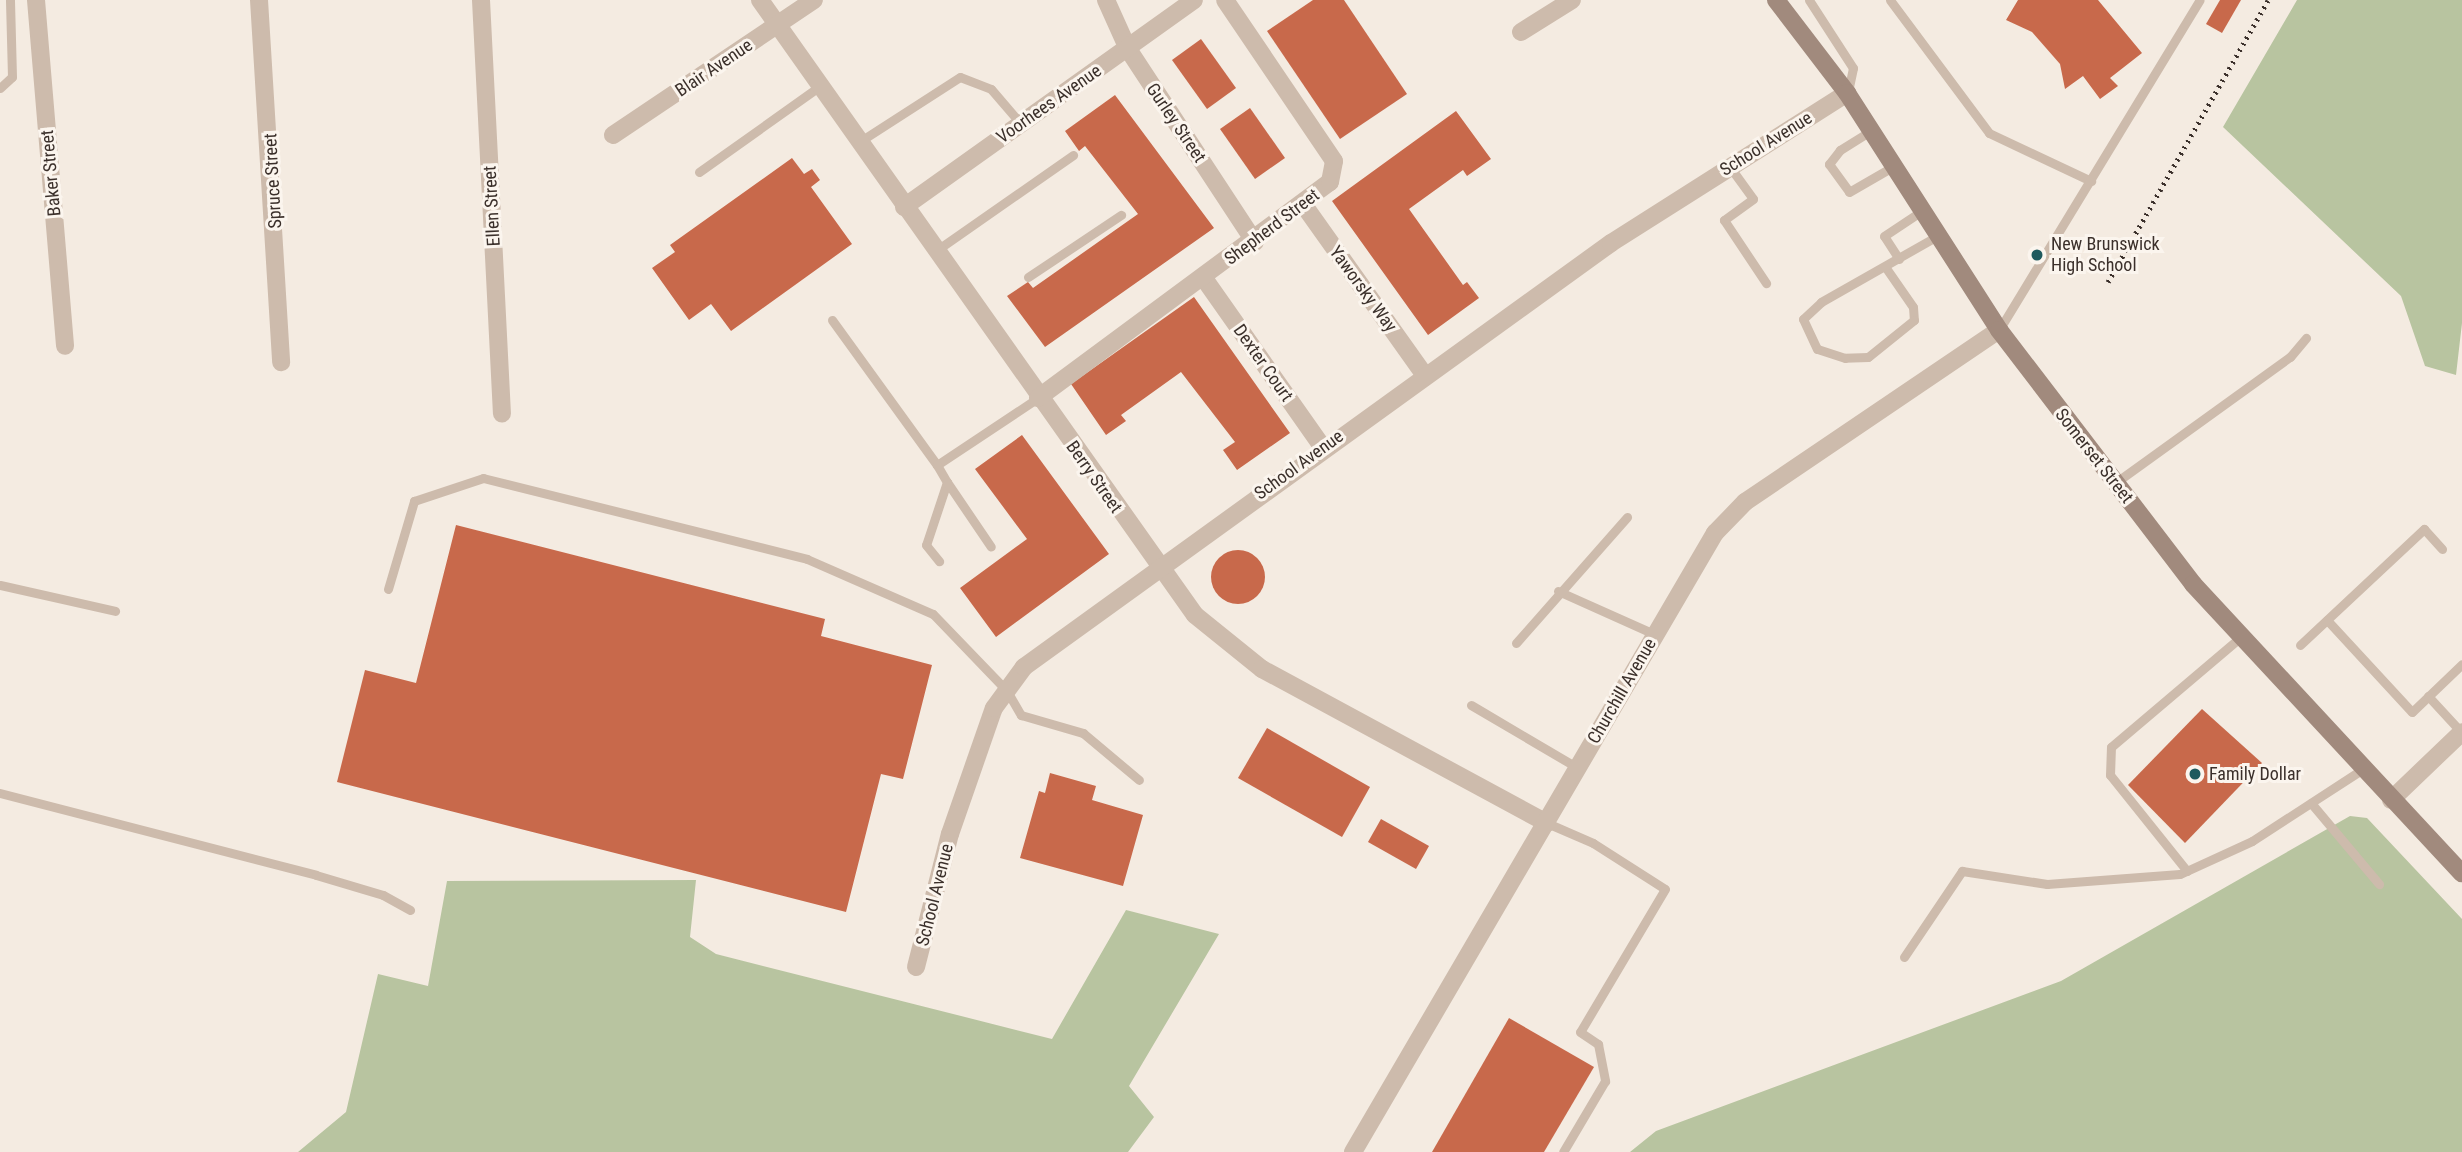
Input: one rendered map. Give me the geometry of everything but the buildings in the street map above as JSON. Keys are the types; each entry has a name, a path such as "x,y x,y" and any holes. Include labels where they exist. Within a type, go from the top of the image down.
{"main road":[{"name":"Somerset Street","path":"1776,0 1847,93 1999,330 2115,483 2242,636 2391,800 2462,873"}],"street":[{"name":"Baker Street","path":"36,0 65,346"},
{"name":"Spruce Street","path":"258,0 281,362"},
{"name":"Ellen Street","path":"481,0 502,413"},
{"name":"Berry Street","path":"760,0 1159,568 1217,637 1262,669 1547,823"},
{"name":"Blair Avenue","path":"613,135 814,0"},
{"name":"Gurley Street","path":"1106,0 1128,48 1255,242"},
{"name":"Voorhees Avenue","path":"904,207 1194,0"},
{"name":"Shepherd Street","path":"1038,398 1255,242 1330,182 1334,161 1225,0"},
{"path":"1521,32 1572,0"},
{"name":"School Avenue","path":"916,967 950,834 994,708 1024,667 1424,374 1730,167 1847,93"},
{"name":"Yaworsky Way","path":"1303,204 1424,374"},
{"name":"Dexter Court","path":"1203,277 1322,449"},
{"name":"Churchill Avenue","path":"1355,1151 1715,533 1745,502 1999,330"},
{"path":"2391,800 2462,732"}],"lane":[{"path":"0,88 12,77 10,0"},
{"path":"1809,0 1853,68 1847,93"},
{"path":"1890,0 1989,133 2091,181"},
{"path":"1999,330 2200,0"},
{"path":"0,32 10,31"},
{"path":"859,142 960,77 990,89 1021,124"},
{"path":"699,172 820,86"},
{"path":"1872,130 1840,149 1829,164 1849,192 1895,165"},
{"path":"935,251 1073,155"},
{"path":"1730,167 1753,199 1724,220 1766,283"},
{"path":"1899,260 1884,236 1924,210"},
{"path":"1028,277 1121,215"},
{"path":"1886,268 1913,307 1914,320 1868,357 1845,358 1817,349 1803,319 1821,302 1886,268 1939,235"},
{"path":"832,320 921,449 937,465 991,547"},
{"path":"2115,483 2290,357 2306,338"},
{"path":"937,465 1038,398"},
{"path":"388,589 414,501 483,478 807,559 933,614 1007,691 1021,715 1083,733 1139,780"},
{"path":"939,561 926,545 947,482"},
{"path":"1516,643 1558,591 1628,517"},
{"path":"2300,645 2424,529 2442,549"},
{"path":"0,585 115,611"},
{"path":"1558,591 1654,634"},
{"path":"2328,620 2412,712 2462,664"},
{"path":"2187,871 2110,775 2111,747 2242,636"},
{"path":"2428,696 2462,732"},
{"path":"1471,705 1578,768"},
{"path":"1904,957 1962,871 2047,884 2110,883 2187,871 2252,841 2363,769"},
{"path":"0,793 316,875 383,895 410,910"},
{"path":"2311,803 2379,884"},
{"path":"1547,823 1593,843 1665,889 1580,1032 1598,1044 1605,1081 1563,1152"}],"green space":[{"path":"2297,0 2462,0 2462,323 2456,375 2425,366 2401,296 2223,127"},
{"path":"2350,816 2367,818 2462,919 2462,1152 1630,1152 1656,1131 2061,981"},
{"path":"696,880 690,937 716,954 1052,1039 1126,910 1219,934 1129,1086 1154,1117 1128,1152 298,1152 346,1112 378,974 428,986 447,881"}],"railway":[{"path":"2108,282 2268,0"}],"place":[{"name":"New Brunswick High School","path":"2037,255"},
{"name":"Family Dollar","path":"2195,774"}]}
